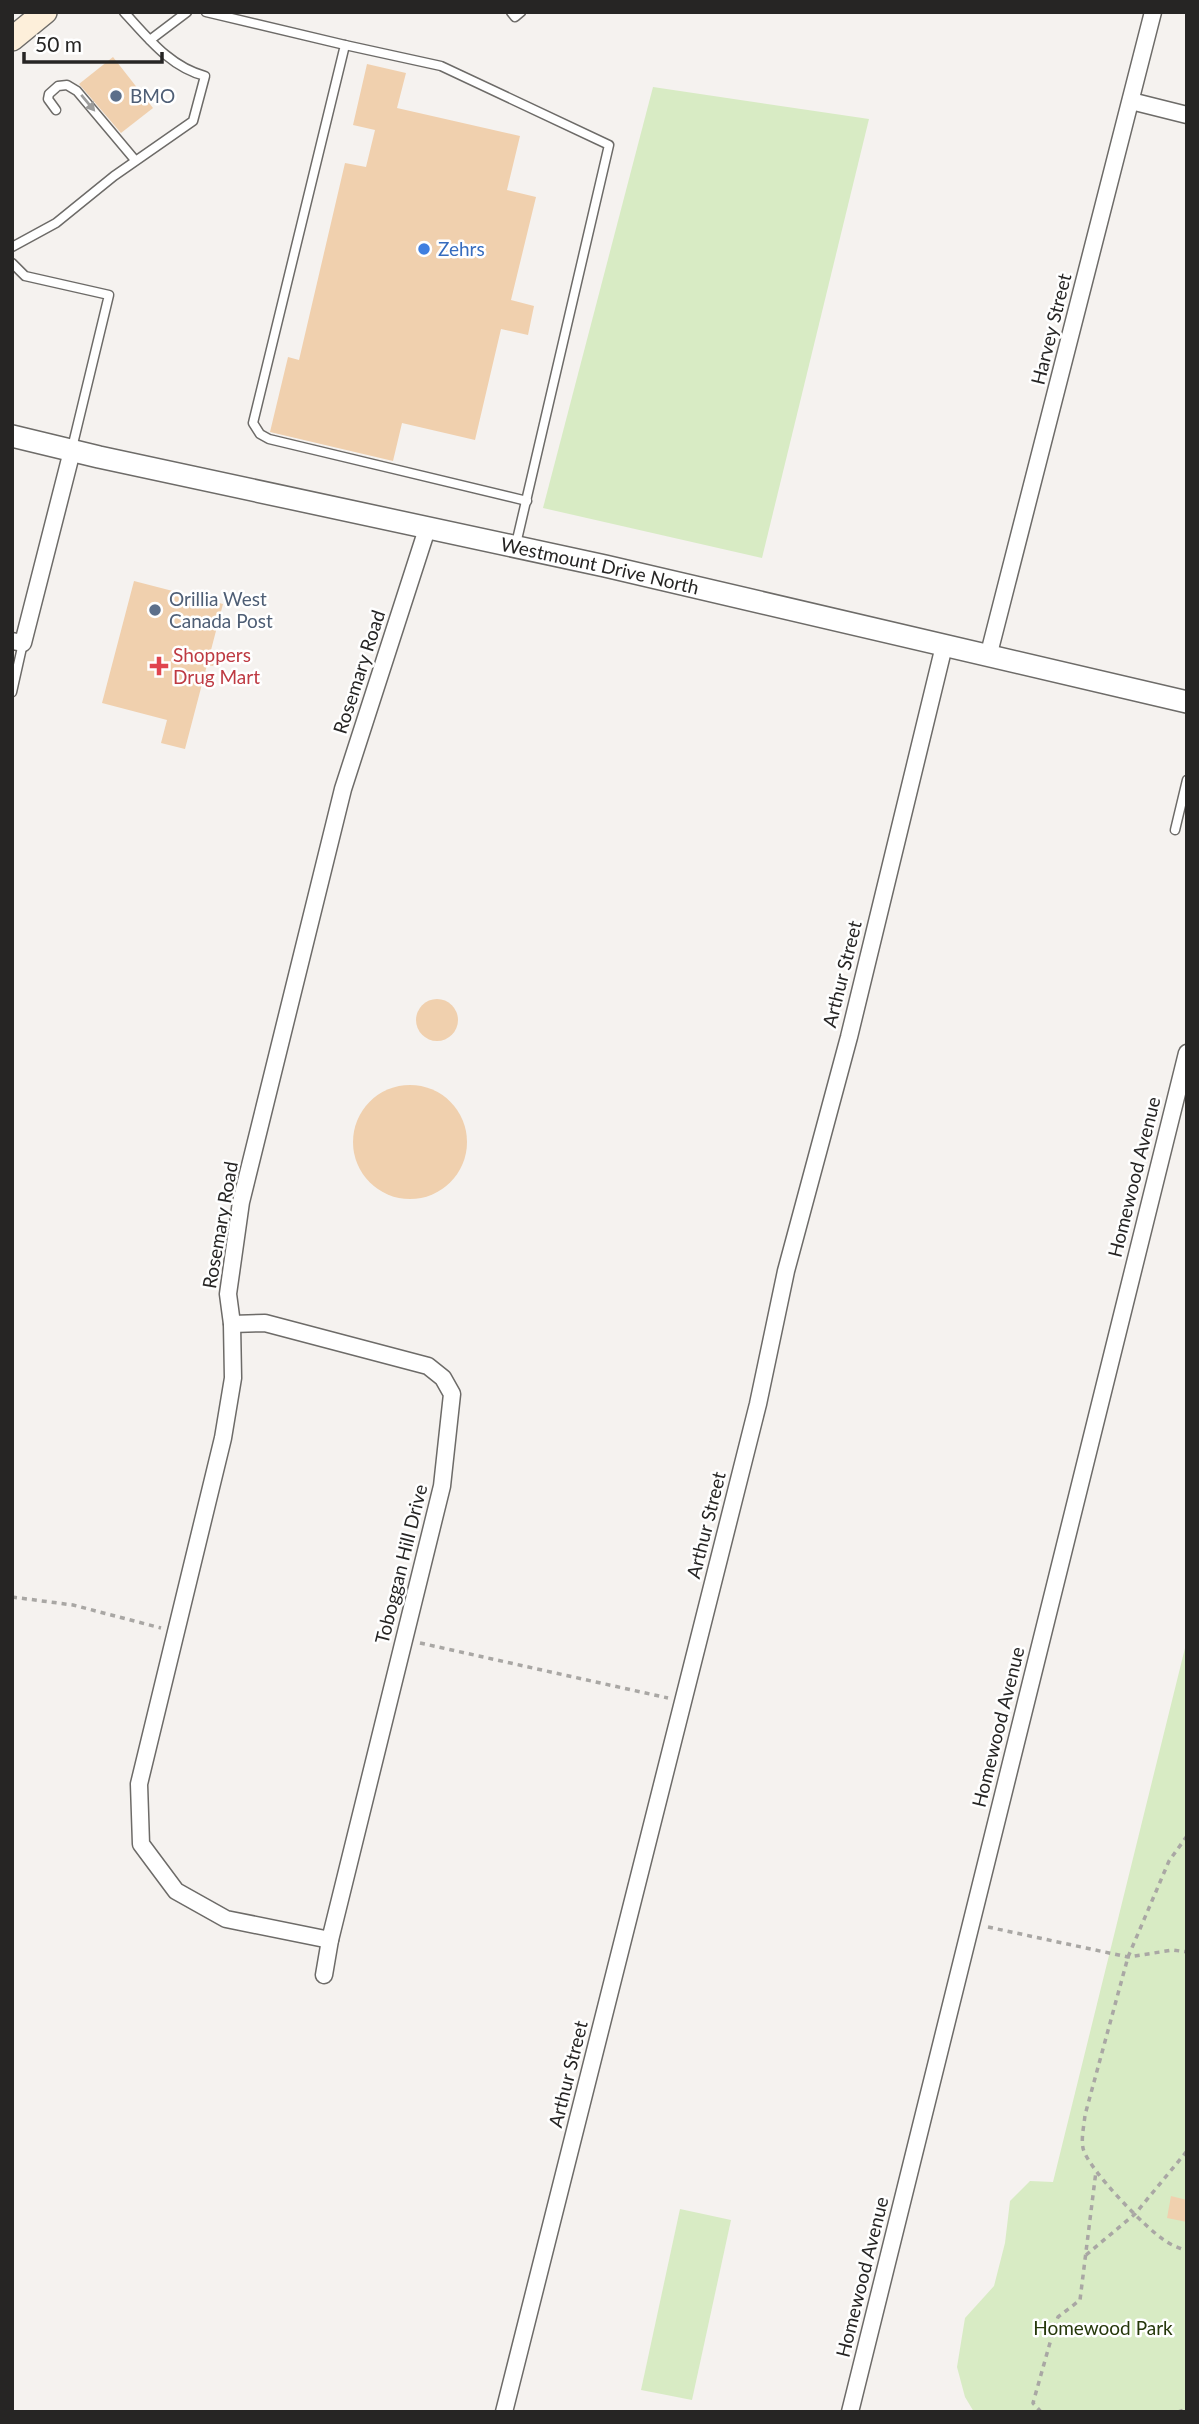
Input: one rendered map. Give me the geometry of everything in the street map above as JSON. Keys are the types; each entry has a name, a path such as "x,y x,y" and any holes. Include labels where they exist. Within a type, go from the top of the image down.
{"main road":[{"path":"12,39 45,12"}],"street":[{"name":"Harvey Street","path":"988,657 1153,12"},
{"path":"1131,101 1187,115"},
{"name":"Westmount Drive North","path":"12,436 516,547 1187,702"},
{"path":"18,642 72,451"},
{"name":"Rosemary Road","path":"330,1940 226,1919 176,1891 141,1844 139,1784 223,1438 233,1378 232,1324 228,1294 244,1189 344,789 427,529"},
{"name":"Arthur Street","path":"504,2412 684,1702 758,1404 786,1271 849,1037 944,646"},
{"name":"Homewood Avenue","path":"850,2412 1187,1052"},
{"name":"Toboggan Hill Drive","path":"232,1324 265,1323 428,1366 443,1378 452,1394 442,1486 330,1940 324,1975"}],"lane":[{"path":"12,247 56,223 135,160 193,121 205,76 173,62 124,12"},
{"path":"150,40 187,12"},
{"path":"206,12 441,66 610,145 516,547"},
{"path":"511,12 515,17 521,12"},
{"path":"345,45 253,423 254,428 269,439 527,501"},
{"path":"55,110 48,99 49,94 58,86 71,86 135,160"},
{"path":"12,263 24,276 109,295 72,451"},
{"path":"12,692 18,642"},
{"path":"1175,830 1184,808 1187,780"}],"path":[{"path":"12,1597 73,1605 176,1632"},
{"path":"404,1639 684,1702"},
{"path":"1187,1836 1169,1861 1128,1956 1112,2024 1085,2115 1083,2149 1096,2171 1135,2214 1166,2242 1187,2251"},
{"path":"972,1923 1128,1956 1173,1950 1187,1952"},
{"path":"1084,2256 1135,2214 1187,2151"},
{"path":"1041,2412 1033,2403 1055,2325 1058,2317 1080,2300 1096,2171"},
{"path":"1178,2412 1187,2409"}],"green space":[{"path":"653,87 869,119 762,558 543,508"},
{"name":"Homewood Park","path":"1185,1648 1187,2412 974,2412 965,2397 957,2367 965,2318 994,2286 1005,2243 1010,2201 1030,2181 1053,2182"},
{"path":"680,2209 731,2220 692,2400 641,2390"}],"building":[{"name":"BMO","path":"113,57 153,108 121,133 79,84"},
{"name":"Zehrs","path":"367,64 406,73 397,108 520,136 507,190 536,197 511,300 534,306 528,335 501,329 475,440 402,423 393,461 270,432 288,357 299,360 345,163 366,167 375,130 353,125"},
{"name":"Shoppers Drug Mart","path":"134,581 223,604 211,650 217,652 213,666 207,665 185,749 161,743 167,720 102,703"},
{"path":"437,999 452,1005 458,1020 452,1035 437,1041 422,1035 416,1020 422,1005"},
{"path":"410,1085 432,1089 451,1101 463,1120 467,1142 463,1164 451,1183 432,1195 410,1199 388,1195 369,1183 357,1164 353,1142 357,1120 369,1101 388,1089"},
{"path":"1171,2196 1187,2200 1187,2222 1167,2218"}],"place":[{"name":"BMO","path":"116,96"},
{"name":"Zehrs","path":"424,249"},
{"name":"Orillia West Canada Post","path":"155,610"},
{"name":"Shoppers Drug Mart","path":"159,666"}]}
